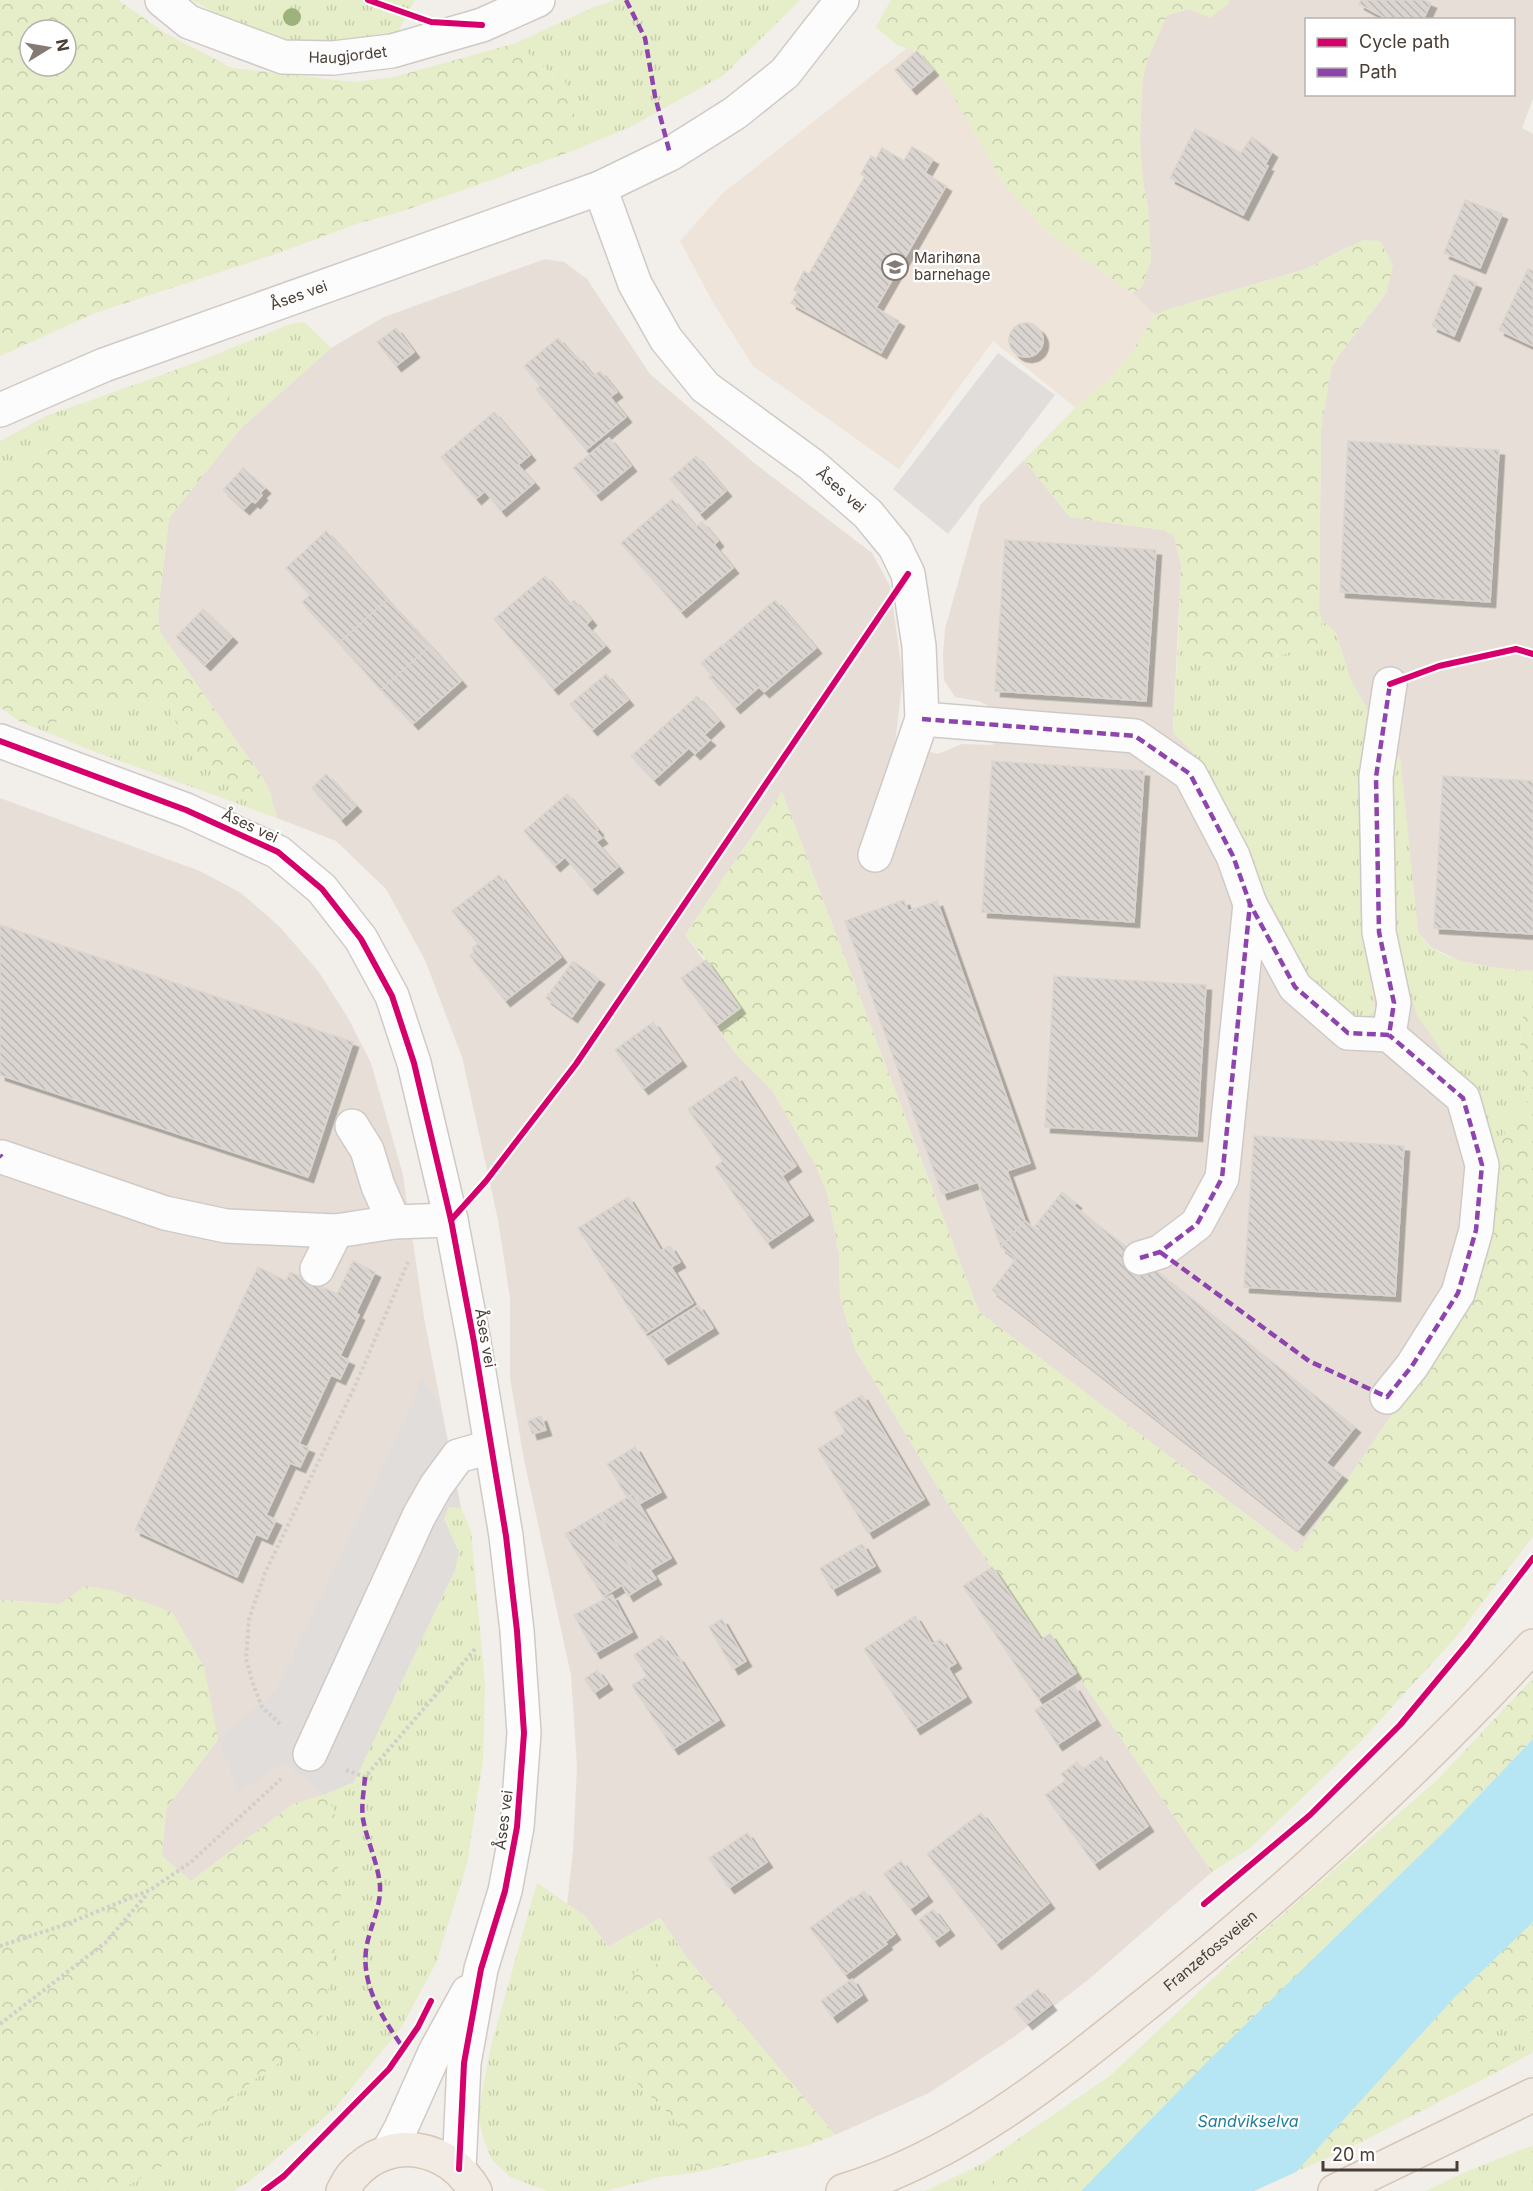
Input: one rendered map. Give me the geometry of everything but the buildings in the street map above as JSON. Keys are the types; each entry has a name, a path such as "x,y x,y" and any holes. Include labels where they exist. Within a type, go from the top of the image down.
{"main road":[{"name":"Franzefossveien","path":"843,2191 944,2148 1001,2114 1111,2032 1224,1941 1298,1877 1372,1808 1506,1676 1533,1646"},
{"path":"1335,2191 1533,2095"},
{"path":"343,2191 353,2175 369,2161 388,2152 403,2149 433,2154 467,2180"}],"street":[{"name":"Haugjordet","path":"162,0 189,22 283,57 333,58 392,51 414,45 482,25 538,0"},
{"name":"Åses vei","path":"0,410 105,365 600,188 670,154 735,113 785,73 842,0"},
{"name":"Åses vei","path":"600,188 635,284 666,339 705,387 812,465 868,514 895,547 908,574 919,646 922,719 875,855"},
{"path":"1389,1035 1394,1003 1379,932 1376,777 1390,684"},
{"path":"922,719 1135,736 1190,774 1233,856 1250,904 1295,987 1348,1034 1389,1035 1463,1098 1482,1165 1476,1230 1458,1293 1413,1366 1387,1397"},
{"name":"Åses vei","path":"0,741 186,810 278,852 322,889 362,939 392,996 414,1063 451,1220 506,1536 518,1631 524,1734 517,1827 505,1891 481,1969 464,2063 467,2180"},
{"path":"1140,1258 1160,1252 1197,1224 1222,1178 1250,904"},
{"path":"351,1126 367,1150 378,1186 394,1222"},
{"path":"2,1157 165,1213 226,1226 336,1231 394,1222 451,1220"},
{"path":"317,1269 336,1231"},
{"path":"310,1754 419,1516 436,1486 458,1456 490,1447"},
{"name":"Åses vei","path":"388,2152 431,2059 481,1969"}],"path":[{"path":"451,1220 411,1258 403,1271 355,1386 266,1573 249,1619 246,1659 262,1707 310,1754 333,1766 365,1777 480,1644"},
{"path":"0,1946 64,1925 150,1890 191,1862 310,1754"},
{"path":"0,2024 105,1943 150,1890"}],"shaded area":[{"path":"1229,0 1533,0 1533,99 1522,128 1533,134 1533,971 1497,968 1460,961 1431,947 1418,932 1399,756 1388,898 1446,1055 1469,1091 1483,1123 1455,1323 1297,1553 979,1312 782,792 685,935 740,1008 716,1027 738,1056 772,1090 816,1166 828,1195 839,1254 840,1297 855,1349 941,1493 1041,1640 1050,1634 1212,1872 1088,1980 1014,2037 929,2093 835,2135 687,1958 660,1918 608,1947 585,1916 567,1905 573,1850 577,1767 571,1675 524,1460 510,1378 510,1298 498,1220 462,1057 425,960 386,889 336,841 277,818 270,792 262,777 160,632 158,611 169,518 241,428 331,348 384,317 545,259 564,262 587,279 650,374 753,462 872,553 890,586 903,678 895,743 938,754 962,744 993,745 994,709 979,701 955,697 944,680 945,629 980,505 1024,460 1070,517 1163,530 1174,535 1181,565 1173,733 1192,751 1222,803 1269,904 1375,1011 1360,888 1359,845 1359,776 1370,715 1350,678 1336,633 1322,620 1319,611 1321,428 1331,369 1387,292 1348,247 1306,269 1155,315 1132,293 1142,286 1151,260 1148,208 1140,143 1142,83 1147,60 1167,15 1229,3"},
{"name":"Marihøna barnehage","path":"907,48 917,51 948,87 1004,184 1047,232 1132,293 1155,315 1132,352 1109,380 1076,408 993,341 899,469 753,366 714,304 680,241 723,193"},
{"path":"998,353 1055,395 948,534 893,489"},
{"path":"0,798 200,871 241,893 280,927 318,971 347,1016 371,1063 403,1175 424,1317 461,1508 449,1507 324,1795 293,1804 191,1881 162,1856 166,1809 218,1739 86,1586 60,1604 0,1600"},
{"path":"422,1377 440,1406 461,1508 449,1507 444,1518 459,1553 455,1570 354,1782 324,1795 285,1763 238,1792 218,1739 276,1690 412,1404"}],"green space":[{"path":"0,0 118,0 165,33 232,68 353,82 394,77 516,43 554,76 564,77 577,125 567,153 403,211 359,223 278,253 95,313 0,356"},
{"path":"192,0 415,0 398,32 356,40 297,43 230,21"},
{"path":"615,0 800,0 724,75 630,127 567,153 577,125 554,76 516,43 594,7"},
{"path":"891,0 1229,0 1229,3 1210,18 1189,9 1167,15 1147,60 1142,83 1140,143 1148,208 1151,260 1142,287 1132,293 1047,232 1004,184 948,87 917,51 897,45 876,27"},
{"path":"1363,240 1380,241 1393,265 1387,292 1331,369 1321,428 1319,611 1322,620 1318,643 1269,659 1241,664 1217,661 1178,646 1181,565 1174,535 1163,530 1070,517 1024,460 1083,400 1109,380 1132,352 1155,315 1306,269"},
{"path":"304,322 331,348 241,428 221,382 200,361 290,324"},
{"path":"200,361 221,382 241,428 169,518 158,611 160,632 262,777 270,792 247,795 213,768 192,756 167,704 144,699 91,705 68,720 40,725 19,721 0,707 0,483 22,464 41,454 58,433 63,421 89,401"},
{"path":"89,401 63,421 58,433 41,454 22,464 0,483 0,441 48,415"},
{"path":"1322,620 1336,633 1350,678 1370,715 1359,776 1359,845 1360,888 1375,1012 1360,1020 1349,1019 1309,981 1269,904 1222,803 1192,751 1173,733 1178,646 1225,663 1250,663 1318,643"},
{"path":"144,699 167,704 192,756 213,768 247,795 270,792 277,818 93,751 19,721 40,725 68,720 91,705"},
{"path":"1400,755 1418,932 1431,947 1453,958 1480,965 1533,971 1533,993 1521,1022 1520,1057 1528,1100 1509,1122 1502,1142 1487,1242 1469,1091 1417,1015 1395,943 1392,765"},
{"path":"782,792 979,1312 1297,1553 1455,1323 1487,1242 1502,1142 1509,1122 1528,1100 1520,1057 1521,1022 1533,993 1533,1536 1457,1636 1359,1743 1250,1848 1212,1872 1050,1634 1041,1640 941,1493 855,1349 840,1297 839,1254 828,1195 816,1166 772,1090 738,1056 716,1026 740,1007 685,935"},
{"path":"449,1507 461,1508 471,1531 485,1685 483,1760 467,1864 436,1963 401,2028 334,2109 250,2181 233,2191 118,2191 191,2150 188,2136 255,2079 316,2037 342,1906 338,1866 340,1837 333,1809 324,1795 354,1782 455,1570 459,1553 444,1517"},
{"path":"86,1586 111,1590 172,1612 204,1667 218,1739 166,1809 162,1856 191,1881 293,1804 324,1795 333,1808 340,1837 338,1866 342,1906 326,2004 316,2037 255,2079 188,2136 191,2150 118,2191 0,2191 0,1600 60,1604"},
{"path":"1533,1678 1533,1739 1448,1828 1081,2191 991,2191 998,2175 1111,2075 1256,1938 1437,1780"},
{"path":"537,1883 585,1916 608,1947 660,1918 687,1958 656,1964 639,2086 677,2121 683,2146 699,2172 660,2177 605,2191 547,2191 510,2177 492,2160 483,2137 478,2114 491,2046"},
{"path":"1533,1922 1533,2019 1506,2018 1495,2034 1510,2058 1505,2068 1359,2143 1296,2172 1455,1997"},
{"path":"687,1958 835,2135 809,2145 699,2172 683,2146 677,2121 639,2086 615,2038 616,2016 635,1972 656,1964"},
{"path":"1506,2018 1533,2019 1533,2052 1505,2068 1510,2058 1495,2034"},
{"path":"1111,2075 998,2175 991,2191 925,2191 982,2164"},
{"path":"1533,2145 1533,2191 1426,2191 1461,2174"}],"water":[{"name":"Sandvikselva","path":"1533,1739 1533,1922 1455,1997 1279,2191 1081,2191 1207,2062 1448,1828"}],"pier":[{"path":"1303,2169 1283,2191 1254,2191 1296,2172"}],"marked path":[{"path":"626,0 645,38 655,96 670,154"},
{"path":"922,719 1135,736 1190,774 1233,856 1250,904 1295,987 1348,1033 1389,1035 1394,1003 1379,932 1376,777 1390,684"},
{"path":"1140,1258 1160,1252 1197,1224 1222,1178 1250,904"},
{"path":"1160,1252 1309,1361 1387,1397 1412,1366 1458,1293 1476,1230 1482,1165 1463,1098 1389,1035"},
{"path":"365,1777 363,1819 380,1886 377,1908 367,1944 366,1973 381,2013 404,2049"}],"cycle path":[{"path":"368,0 431,22 482,25"},
{"path":"451,1220 486,1181 576,1064 908,574"},
{"path":"1390,684 1439,666 1516,649 1533,654"},
{"path":"0,741 186,810 278,852 322,889 361,939 392,996 414,1063 451,1220 506,1536 517,1631 524,1733 517,1827 505,1891 481,1969 464,2063 459,2169"},
{"path":"1204,1904 1310,1815 1400,1725 1468,1643 1533,1558"},
{"path":"264,2191 284,2176 389,2069 418,2027 431,2001"}],"place":[{"name":"Marihøna barnehage","path":"895,267"}]}
